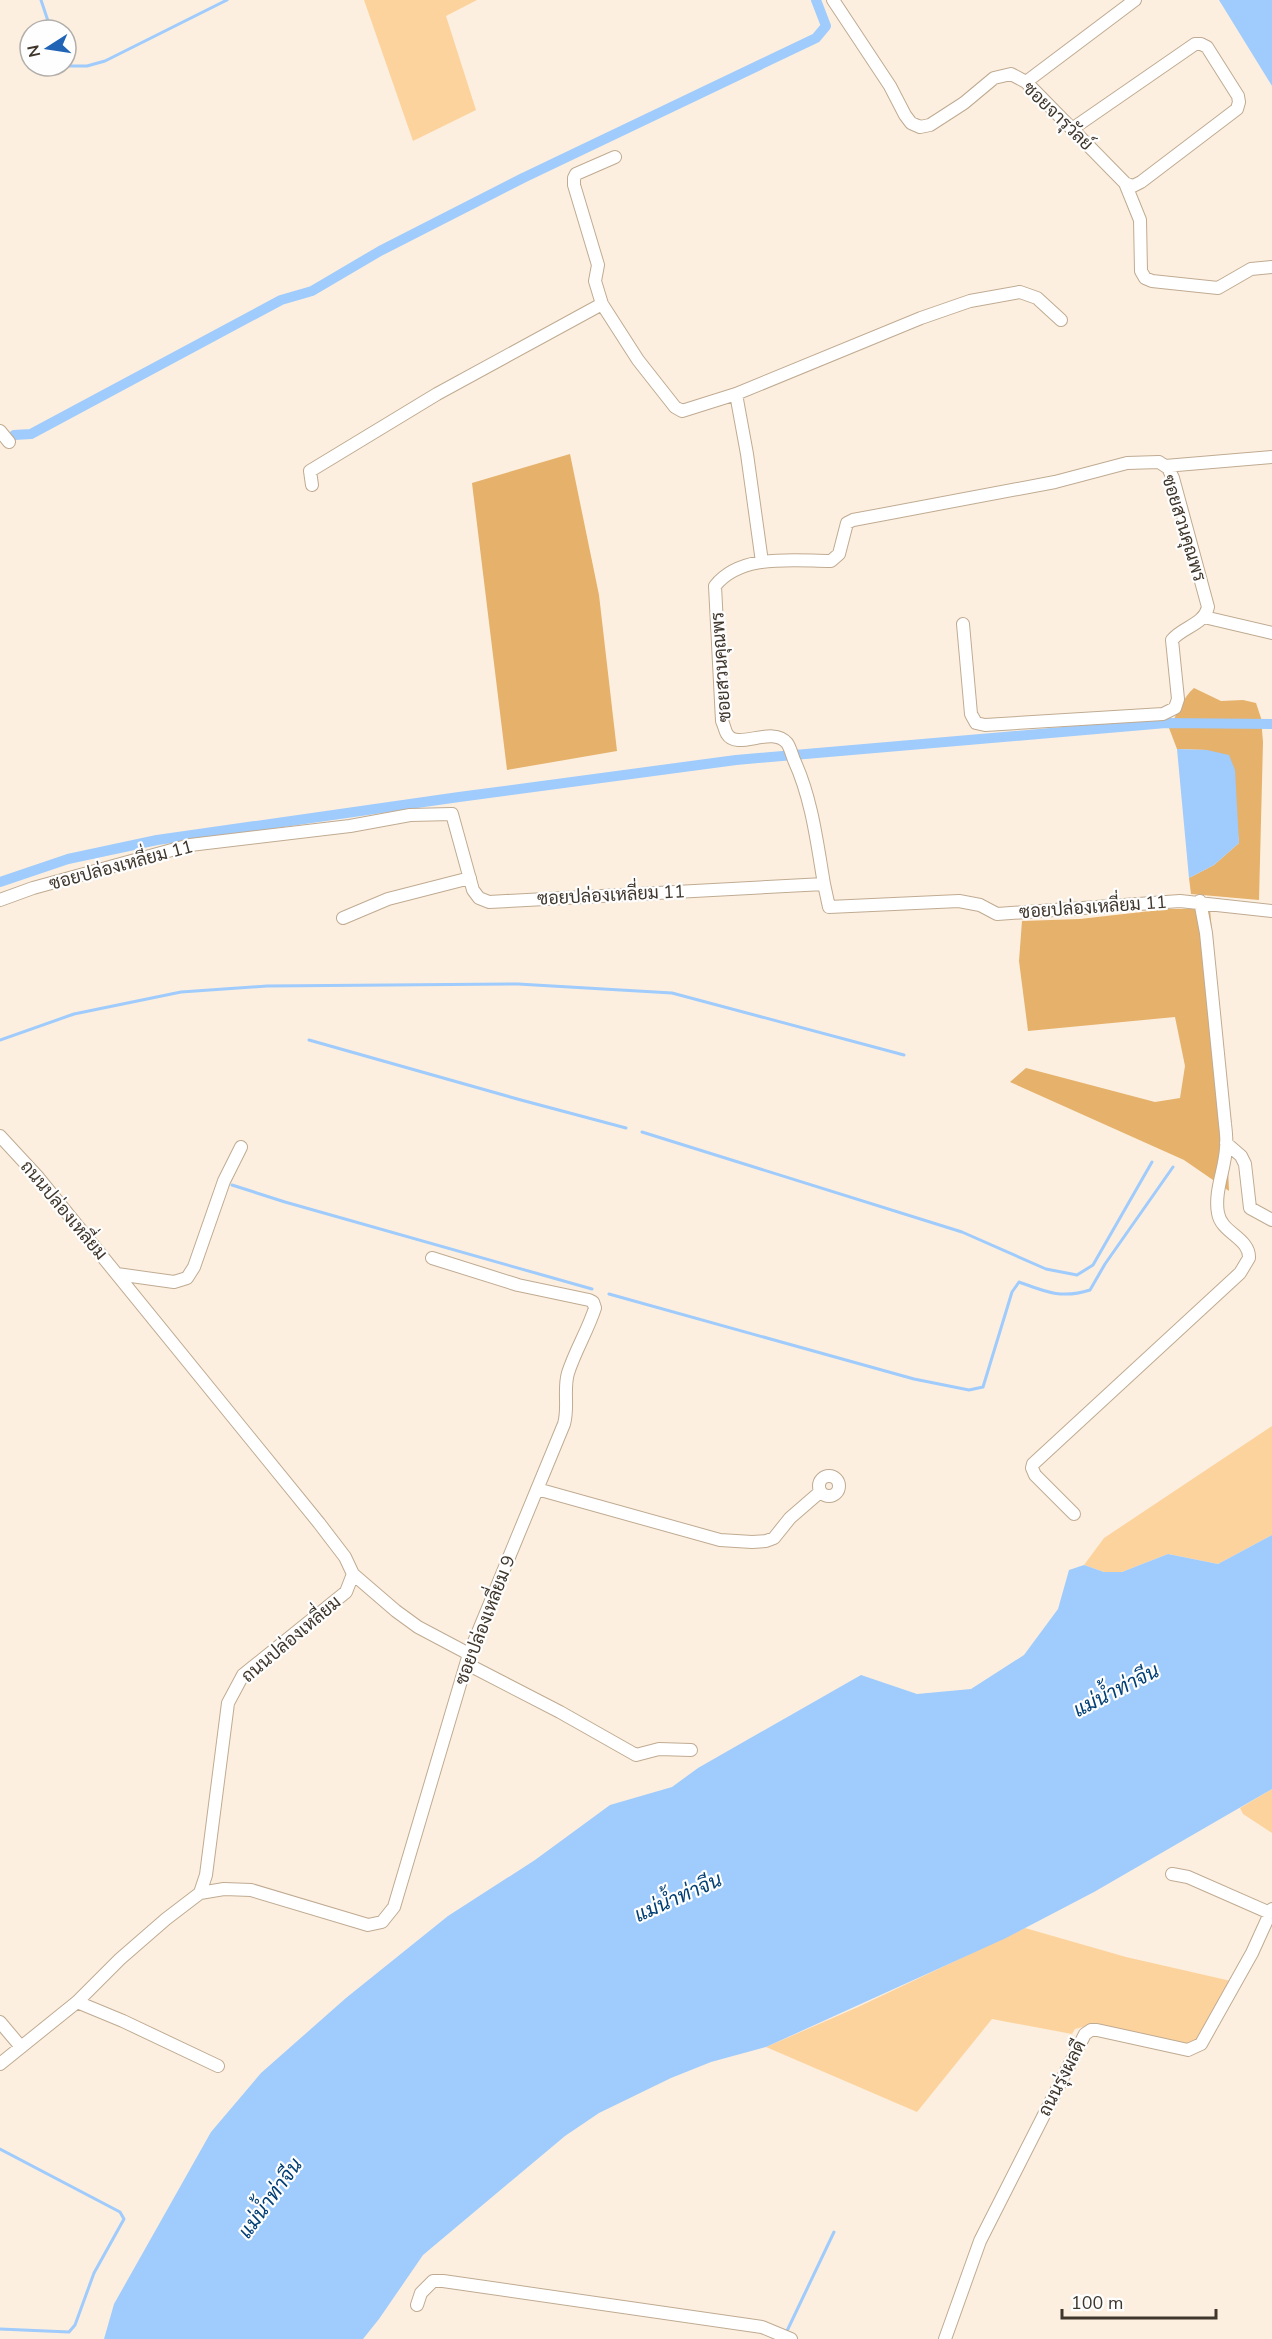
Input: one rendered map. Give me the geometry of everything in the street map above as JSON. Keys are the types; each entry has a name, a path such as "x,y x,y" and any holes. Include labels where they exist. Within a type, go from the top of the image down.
{"street":[{"name":"ซอยจารุวัลย์","path":"833,0 890,86 905,115 911,123 920,127 930,125 964,103 994,78 1011,74 1026,82 1125,183 1140,220 1141,271 1145,278 1152,281 1218,288 1251,269 1272,267"},
{"path":"1026,82 1135,0"},
{"path":"1072,129 1195,44 1207,47 1238,96 1237,109 1141,182 1133,186 1125,183"},
{"path":"615,157 576,174 574,178 574,185 598,265 595,281 602,304 638,360 675,407 682,411 736,394 921,318 970,301 1008,292 1020,292 1037,298 1061,320"},
{"path":"312,485 310,471 437,394 602,304"},
{"path":"736,394 762,562"},
{"path":"0,430 9,442"},
{"path":"1165,466 1272,457"},
{"name":"ซอยสวนคุณพร","path":"824,884 811,810 797,765 786,742 770,736 735,740 727,735 722,721 715,586 731,572 762,562 831,561 839,554 847,524 854,520 1055,482 1127,463 1159,462 1165,466 1173,478 1208,607 1204,617"},
{"path":"963,624 971,714 976,723 985,725 1163,714 1175,708 1178,699 1172,640 1177,633 1204,617 1272,633"},
{"name":"ซอยปล่องเหลี่ยม 11","path":"0,900 33,888 190,845 350,826 410,815 440,813 452,814 474,891 479,898 489,902 824,884 829,907 959,901 980,905 997,914 1200,901 1272,911"},
{"path":"343,918 388,899 470,878"},
{"path":"1074,1514 1035,1474 1032,1468 1034,1464 1247,1264 1249,1258 1248,1249 1222,1223 1218,1214 1218,1194 1226,1143 1206,933 1200,901"},
{"name":"ถนนปล่องเหลี่ยม","path":"0,1136 37,1176 319,1523 345,1557 353,1574 346,1592 243,1675 228,1703 206,1875 200,1893"},
{"path":"1226,1143 1241,1156 1245,1164 1250,1208 1272,1220"},
{"path":"117,1274 174,1282 187,1278 194,1267 231,1164 241,1147"},
{"name":"ซอยปล่องเหลี่ยม 9","path":"200,1893 224,1889 251,1890 368,1924 377,1924 387,1918 394,1907 468,1659 564,1424 567,1410 565,1387 568,1373 595,1311 594,1304 589,1300 518,1285 432,1257"},
{"path":"537,1489 702,1535 752,1542 774,1538 790,1518 820,1492"},
{"path":"353,1574 396,1611 468,1659 636,1755 659,1749 691,1750"},
{"path":"1172,1874 1188,1877 1271,1911"},
{"path":"0,2064 77,2002 120,1959 200,1893"},
{"name":"ถนนรุ่งผลดี","path":"945,2339 980,2241 1084,2034 1097,2030 1184,2049 1196,2048 1204,2041 1252,1953 1271,1911"},
{"path":"77,2002 123,2020 218,2066"},
{"path":"0,2022 21,2046"},
{"path":"417,2305 421,2293 433,2280 762,2327 791,2339"}],"shaded area":[{"path":"364,0 477,0 446,16 476,110 413,141"},
{"path":"570,454 599,595 617,751 507,770 472,483"},
{"path":"1194,688 1221,701 1243,700 1256,703 1261,718 1263,742 1259,900 1191,894 1189,878 1214,865 1239,843 1237,825 1207,750 1177,749 1169,728 1183,701"},
{"path":"1168,909 1210,909 1223,1053 1229,1191 1184,1160 1010,1082 1026,1068 1155,1102 1180,1098 1185,1066 1175,1017 1028,1031 1019,961 1022,921 1080,919"},
{"path":"1272,1426 1272,1535 1218,1564 1168,1554 1122,1572 1104,1572 1084,1565 1104,1538"},
{"path":"1272,1789 1272,1833 1243,1814 1240,1808"},
{"path":"1025,1928 1126,1957 1231,1981 1196,2045 1090,2025 1075,2029 1072,2034 992,2019 917,2112 766,2047 858,2007"}],"water":[{"path":"1219,0 1272,0 1272,86"},
{"path":"1177,749 1207,750 1229,755 1235,770 1239,843 1214,865 1189,878"},
{"name":"แม่น้ำท่าจีน","path":"1272,1535 1272,1789 1094,1892 1006,1938 766,2047 711,2062 671,2078 599,2113 565,2136 423,2255 363,2339 104,2339 114,2304 211,2132 261,2073 346,1998 448,1916 535,1860 610,1805 672,1787 698,1768 861,1675 917,1694 971,1689 1024,1655 1058,1609 1069,1570 1084,1565 1104,1572 1122,1572 1168,1554 1218,1564"}],"waterway":[{"path":"41,0 47,18"},
{"path":"78,66 105,61 227,0"},
{"path":"14,435 31,434 281,300 312,291 380,251 523,178 816,38 826,26 816,0"},
{"path":"0,882 68,859 157,840 736,760 1166,723 1272,724"},
{"path":"0,1040 74,1014 181,992 267,986 518,984 672,993 904,1055"},
{"path":"309,1040 626,1128"},
{"path":"642,1132 962,1232 1046,1269 1077,1275 1093,1265 1152,1162"},
{"path":"609,1294 914,1379 969,1390 983,1387 1012,1292 1019,1282 1062,1294 1090,1290 1105,1264 1173,1167"},
{"path":"232,1185 592,1289"},
{"path":"0,2149 120,2212 124,2219 94,2273 75,2325 69,2332 0,2329"},
{"path":"786,2333 834,2232"}]}
